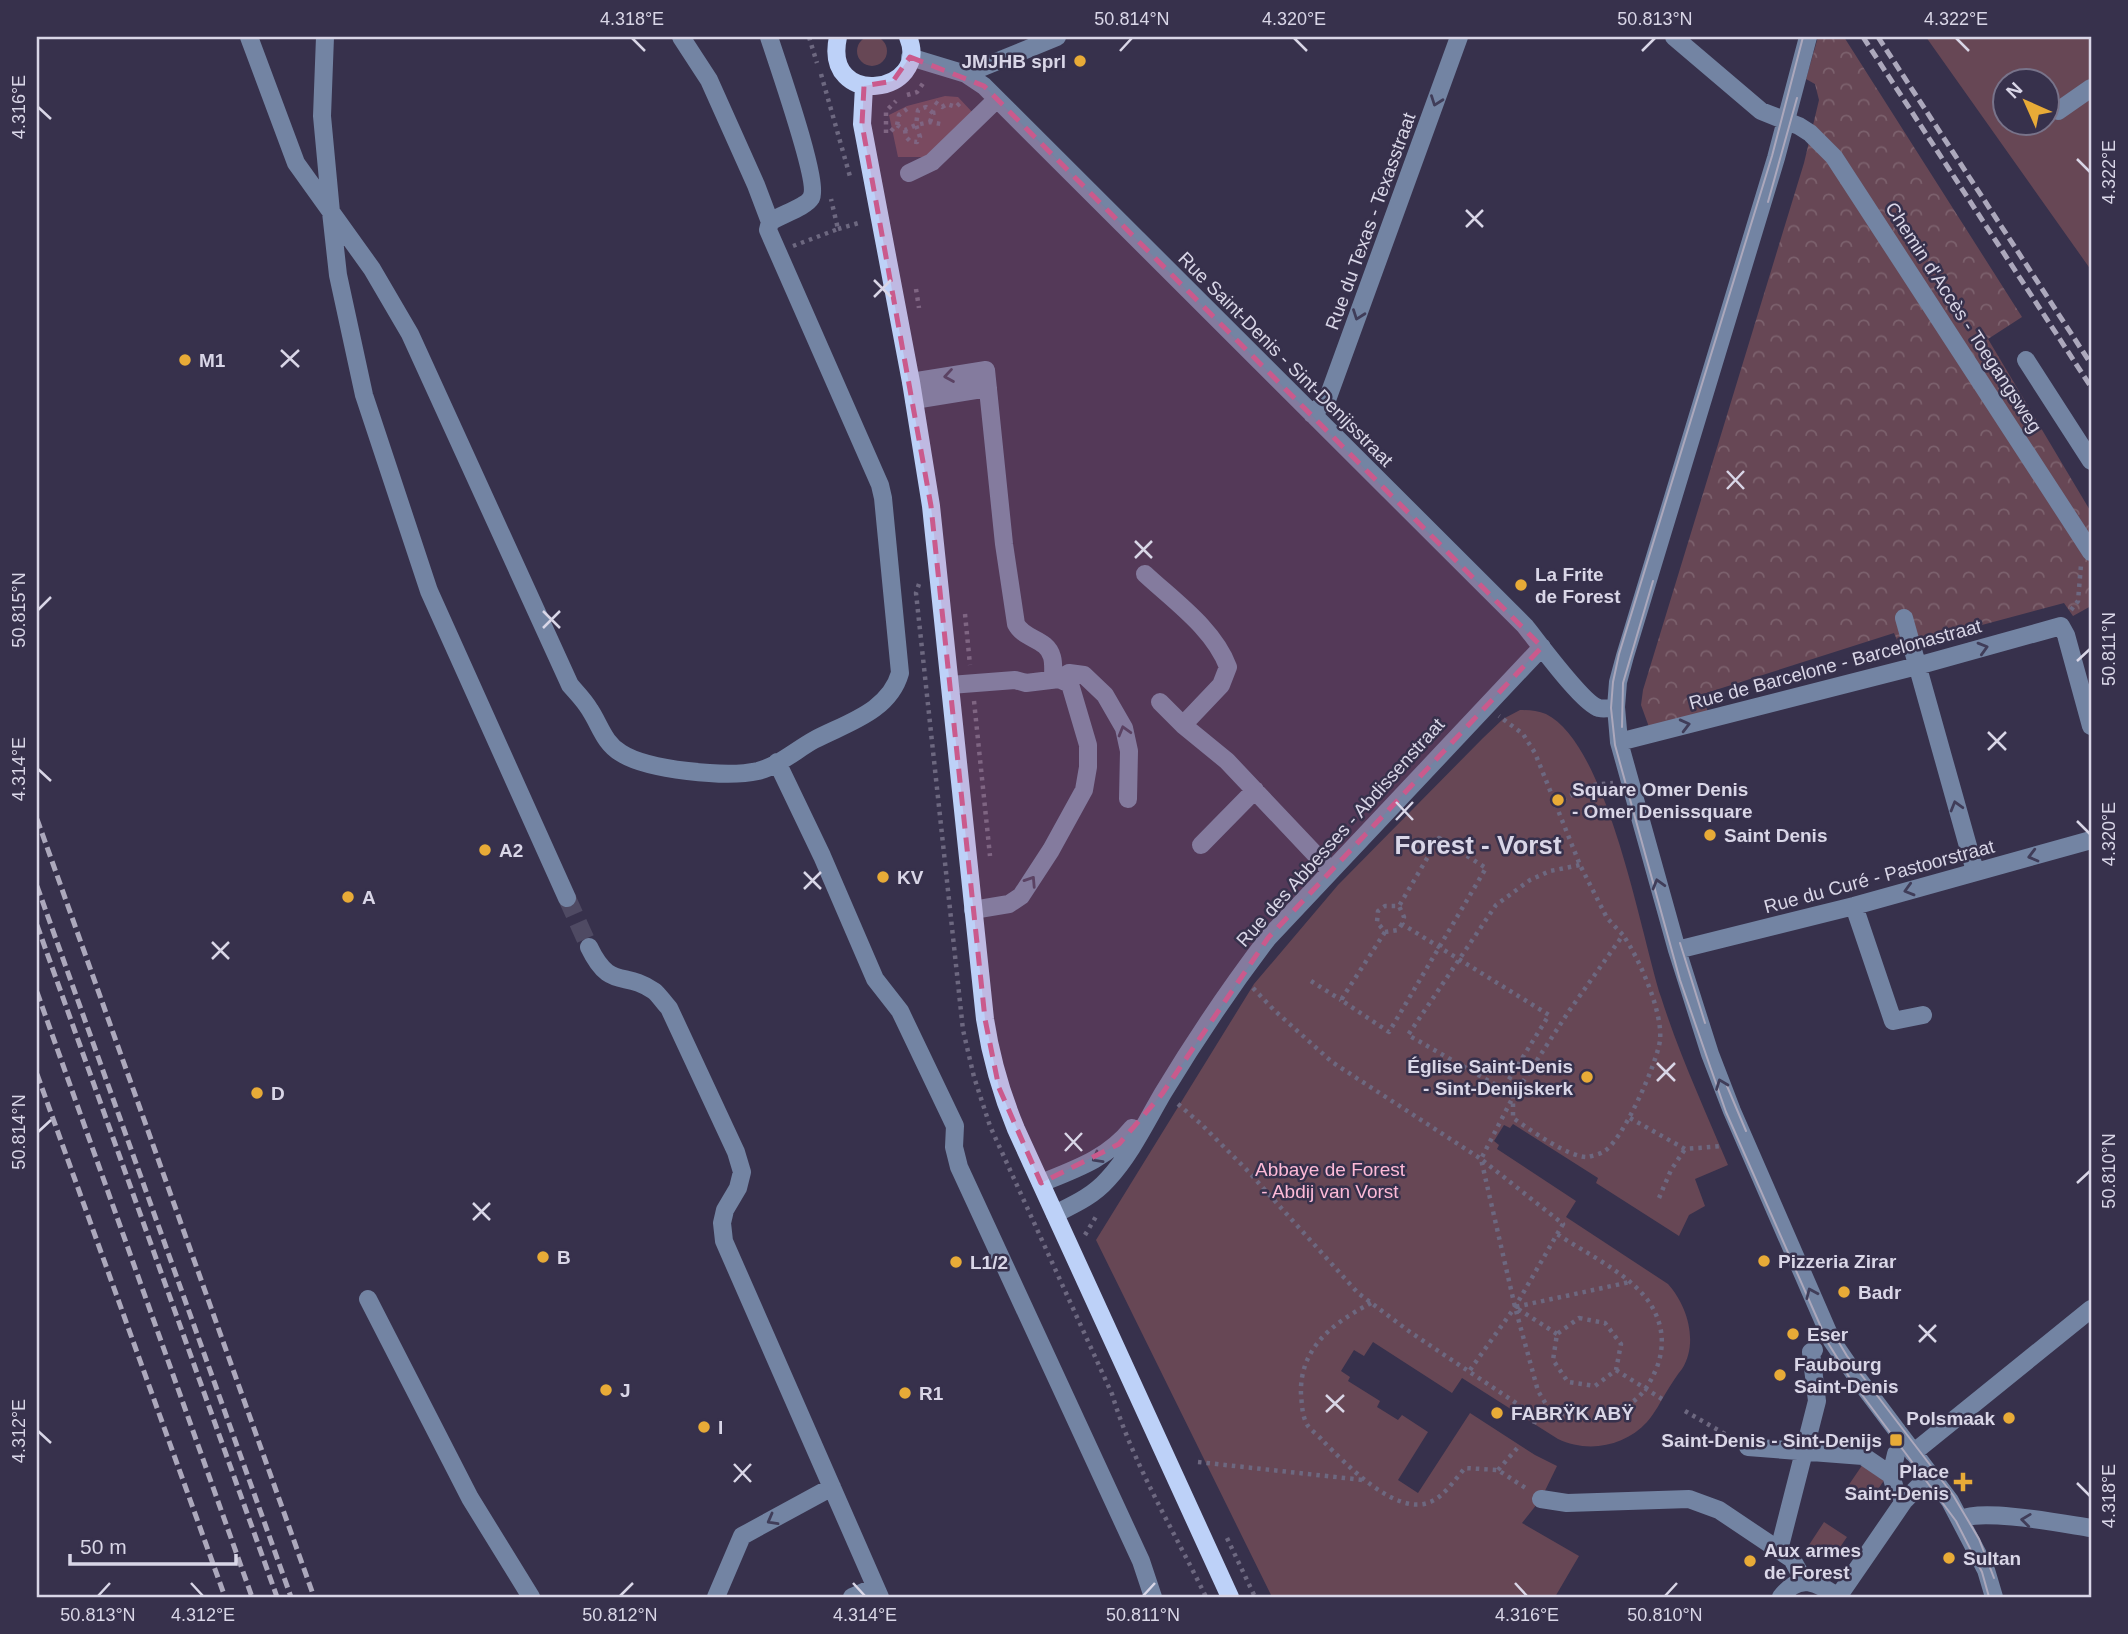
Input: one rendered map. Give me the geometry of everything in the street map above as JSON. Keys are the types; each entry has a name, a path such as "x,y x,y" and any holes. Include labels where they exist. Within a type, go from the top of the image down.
{"main road":[{"path":"838,37 837,57 841,67 855,82 879,87 893,81 904,71 910,57 908,37"},
{"path":"864,86 862,124 912,391 930,506 990,1053 1003,1098 1230,1597"}],"street":[{"path":"249,37 296,163 372,270 410,334 570,685 589,708 611,746 631,758 713,774 757,771 867,714 891,693 900,673 883,498 857,428 771,242 768,229 770,222 756,185 709,80 681,37"},
{"path":"325,37 322,116 331,212 338,275 364,395 429,591 567,898"},
{"path":"769,37 806,158 813,192 811,199 804,204 770,222"},
{"path":"966,74 1057,37"},
{"name":"Rue du Texas - Texasstraat","path":"1312,414 1327,400 1459,37"},
{"name":"Chemin d'Accès - Toegangsweg","path":"1674,37 1761,111 1787,120 1810,133 1835,156 2085,552"},
{"path":"1808,37 1787,120 1618,682 1616,707 1619,742 1677,950 1710,1054 1832,1341 1905,1453 1930,1475 1961,1519 1986,1570 1994,1597"},
{"name":"Rue Saint-Denis - Sint-Denijsstraat","path":"910,57 966,74 984,86 1525,626 1568,680 1595,706 1616,707"},
{"path":"2062,108 2091,88"},
{"path":"909,173 932,162 997,99"},
{"path":"2026,360 2091,461"},
{"path":"912,391 986,370 1003,533 1016,624 1020,632 1048,648 1056,679"},
{"path":"912,391 988,388"},
{"path":"1146,574 1203,629 1223,652 1228,667 1221,685 1183,725"},
{"path":"1904,618 1975,871"},
{"path":"2061,626 2066,635 2091,726"},
{"name":"Rue de Barcelone - Barcelonastraat","path":"1619,742 1917,666 2061,626"},
{"name":"Rue des Abbesses - Abdissenstraat","path":"1055,1214 1084,1200 1108,1179 1146,1125 1240,975 1268,938 1542,647"},
{"path":"950,691 1015,680 1026,682 1056,679 1069,673 1084,675 1104,695 1124,728 1129,751 1128,799"},
{"path":"974,910 1009,904 1021,896 1051,850 1084,790 1088,745 1074,691 1070,684 1056,679"},
{"path":"1160,702 1227,761 1331,870"},
{"path":"777,762 876,979 900,1011 950,1114 955,1126 954,1147 959,1167 1141,1561 1153,1597"},
{"path":"1201,845 1255,790"},
{"name":"Rue du Curé - Pastoorstraat","path":"1677,950 1854,906 2091,839"},
{"path":"1854,906 1892,1021 1923,1015"},
{"path":"589,947 596,963 606,973 654,991 669,1007 736,1152 742,1172 738,1188 722,1223 724,1241 877,1592 852,1597"},
{"name":"Rue des Abbesses - Abdissenstraat","path":"1041,1184 1093,1161 1119,1144 1163,1094"},
{"path":"368,1299 470,1498 531,1597"},
{"path":"1748,1447 1863,1456 1894,1484 1905,1453 2091,1309"},
{"path":"1782,1542 1817,1401 1810,1347"},
{"path":"1781,1597 1804,1581 1824,1587 1838,1597 1904,1500 1930,1475"},
{"path":"716,1597 742,1536 832,1487"},
{"path":"1541,1499 1567,1503 1689,1499 1719,1510 1792,1559 1804,1581"},
{"path":"1961,1519 1994,1516 2091,1528"}],"path":[{"path":"809,37 817,64"},
{"path":"916,113 929,108 934,100 942,111"},
{"path":"933,113 942,111 947,104 957,110 962,102"},
{"path":"891,131 897,125 899,115 907,108 916,113"},
{"path":"929,108 933,113"},
{"path":"897,125 905,130 910,141 917,142 920,137 916,113"},
{"path":"930,122 933,113"},
{"path":"905,130 930,122 940,125 948,119"},
{"path":"838,229 862,222"},
{"path":"2061,626 2078,601 2085,552"},
{"path":"1495,712 1523,734 1535,753 1580,865 1607,918 1633,949 1655,1007 1661,1039 1653,1067 1630,1118 1605,1152 1586,1157 1558,1147 1513,1118 1513,1097"},
{"path":"1555,803 1593,785 1617,782"},
{"path":"1311,981 1389,1032 1486,868 1438,838 1398,906"},
{"path":"1513,1097 1408,1035 1496,905 1510,892 1530,880 1550,871 1580,865"},
{"path":"1385,932 1377,922 1378,911 1385,906 1398,906"},
{"path":"1341,1000 1385,932 1398,930 1402,924 1404,917 1398,906"},
{"path":"1402,924 1549,1015 1503,1089"},
{"path":"1549,1409 1538,1391 1515,1307 1481,1159 1513,1097 1623,935"},
{"path":"1240,975 1332,1062 1481,1159 1563,1224 1515,1307 1469,1370"},
{"path":"1163,1094 1210,1133 1359,1293 1410,1332 1525,1409 1549,1409 1572,1418 1614,1412 1631,1405 1646,1389 1663,1346 1660,1321 1650,1303 1631,1282 1557,1234"},
{"path":"1630,1118 1685,1149 1723,1146"},
{"path":"1659,1198 1671,1170 1685,1149"},
{"path":"1004,1157 1162,1510 1206,1597"},
{"path":"1515,1307 1631,1282"},
{"path":"1371,1303 1345,1316 1324,1333 1305,1362 1301,1381 1302,1407 1308,1425 1364,1480 1395,1499 1415,1504 1430,1503 1465,1468 1498,1470 1541,1499"},
{"path":"1515,1307 1557,1334"},
{"path":"1579,1318 1605,1323 1621,1344 1616,1370 1595,1386 1568,1382 1553,1360 1557,1334 1579,1318"},
{"path":"1616,1370 1662,1399"},
{"path":"1534,1424 1538,1411"},
{"path":"1685,1411 1748,1447"},
{"path":"1498,1470 1520,1445"},
{"path":"1198,1462 1364,1480"}],"highlighted area":[{"path":"910,57 984,86 1542,647 1268,938 1162,1094 1119,1144 1041,1183 999,1088 985,1019 931,506 862,124 864,86 893,81"}],"green space":[{"path":"872,36 883,40 887,51 883,62 872,66 861,62 857,51 861,40"},
{"path":"1818,37 1844,37 2022,317 1988,339 2091,512 2091,606 2073,616 2064,603 1900,647 1894,633 1703,694 1708,713 1649,727 1641,705 1643,690 1804,163 1819,100 1815,84 1806,79"},
{"path":"1926,37 2091,37 2091,270 1996,136 2062,136 2062,66 1992,66 1992,130"},
{"path":"945,96 958,97 974,114 927,157 898,157 889,115 907,106"},
{"name":"Abbaye de Forest - Abdij van Vorst","path":"1520,710 1546,714 1568,732 1587,762 1619,842 1668,1018 1728,1165 1695,1179 1705,1206 1689,1215 1679,1236 1596,1183 1598,1178 1513,1124 1510,1128 1504,1125 1494,1141 1499,1145 1497,1149 1576,1201 1566,1217 1668,1284 1681,1302 1688,1324 1690,1347 1687,1358 1655,1411 1638,1430 1616,1442 1581,1446 1558,1439 1462,1378 1452,1393 1373,1342 1364,1356 1354,1350 1341,1371 1350,1377 1348,1381 1380,1401 1377,1407 1398,1420 1402,1415 1428,1432 1398,1480 1418,1493 1470,1413 1557,1466 1541,1499 1522,1523 1579,1556 1555,1597 1272,1597 1096,1240 1254,984 1338,885 1483,738 1503,719"},
{"path":"1863,1464 1885,1479 1870,1501 1848,1486"},
{"path":"1824,1522 1847,1537 1832,1559 1809,1545"}],"tunnel":[{"path":"567,898 589,947"}],"tram line":[{"path":"1803,37 1772,156 1619,654 1611,708 1615,745 1680,980 1726,1112 1828,1343 1851,1380 1956,1521 1982,1572 1989,1597"},
{"path":"1768,202 1797,98"},
{"path":"1622,727 1623,683 1653,581"},
{"path":"1680,943 1705,1023"},
{"path":"1727,1086 1746,1131"},
{"path":"1835,1336 1847,1356 1953,1495 1979,1539 1994,1578"}],"railway":[{"path":"1863,37 2091,387"},
{"path":"1878,37 2091,364"},
{"path":"37,819 314,1597"},
{"path":"37,886 291,1597"},
{"path":"37,925 277,1597"},
{"path":"37,992 252,1597"},
{"path":"37,1074 225,1597"}],"place":[{"name":"JMJHB sprl","path":"1080,61"},
{"name":"M1","path":"185,360"},
{"name":"La Frite de Forest","path":"1521,585"},
{"name":"Square Omer Denis - Omer Denissquare","path":"1558,800"},
{"name":"Saint Denis","path":"1710,835"},
{"name":"A2","path":"485,850"},
{"name":"KV","path":"883,877"},
{"name":"A","path":"348,897"},
{"name":"Église Saint-Denis - Sint-Denijskerk","path":"1587,1077"},
{"name":"D","path":"257,1093"},
{"name":"B","path":"543,1257"},
{"name":"Pizzeria Zirar","path":"1764,1261"},
{"name":"L1/2","path":"956,1262"},
{"name":"Badr","path":"1844,1292"},
{"name":"Eser","path":"1793,1334"},
{"name":"Faubourg Saint-Denis","path":"1780,1375"},
{"name":"J","path":"606,1390"},
{"name":"R1","path":"905,1393"},
{"name":"FABRŸK ABŸ","path":"1497,1413"},
{"name":"Polsmaak","path":"2009,1418"},
{"name":"I","path":"704,1427"},
{"name":"Saint-Denis - Sint-Denijs","path":"1896,1440"},
{"name":"Place Saint-Denis","path":"1963,1482"},
{"name":"Sultan","path":"1949,1558"},
{"name":"Aux armes de Forest","path":"1750,1561"}],"district":[{"name":"Forest - Vorst","path":"1478,845"}]}
